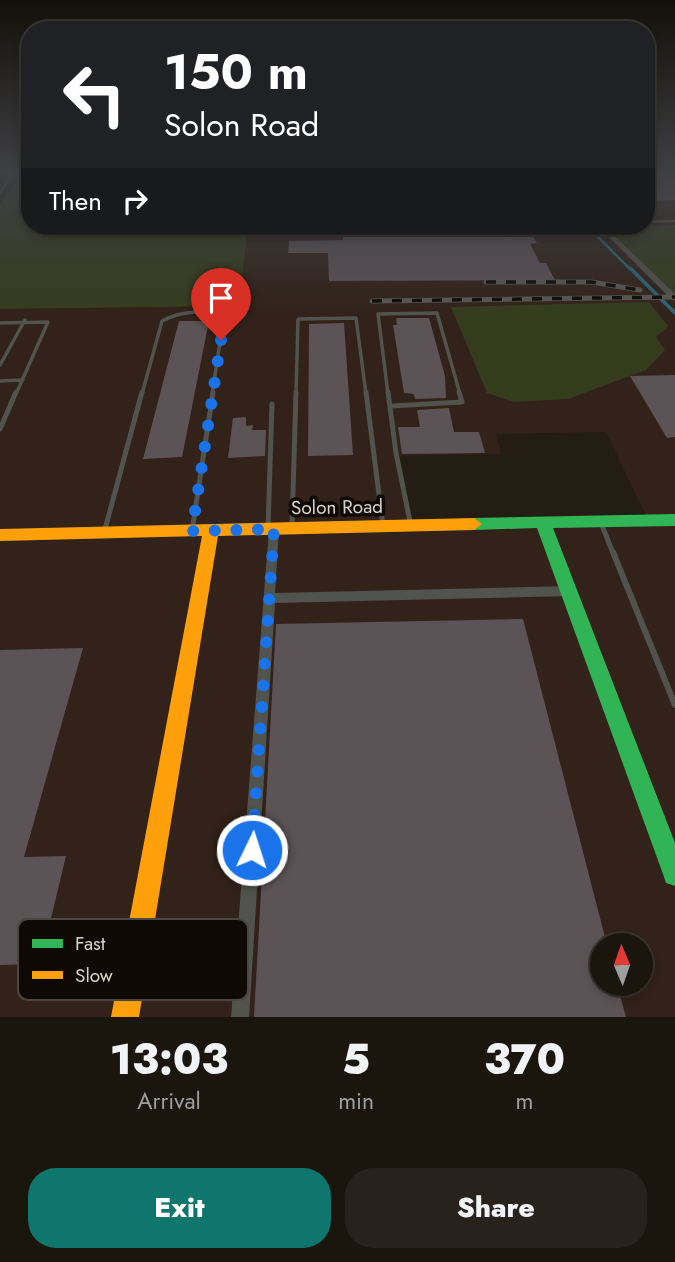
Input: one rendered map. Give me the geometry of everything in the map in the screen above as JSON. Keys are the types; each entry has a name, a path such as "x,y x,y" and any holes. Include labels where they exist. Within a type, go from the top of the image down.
{"street":[{"path":"610,235 675,298"},
{"name":"Solon Road","path":"0,535 675,520"},
{"path":"543,523 675,874"},
{"path":"247,919 269,598 271,529"},
{"path":"142,919 211,531"},
{"path":"269,598 569,591"}],"lane":[{"path":"655,222 675,221"},
{"path":"104,533 162,321 182,314 216,313 224,317 192,531"},
{"path":"391,406 462,402 437,313 378,314 396,453 411,526"},
{"path":"292,529 298,319 356,318 383,526"},
{"path":"0,365 25,320"},
{"path":"0,323 25,320 48,322 0,429"},
{"path":"0,381 23,380"},
{"path":"271,529 272,404"},
{"path":"600,522 675,705"}],"shaded area":[{"path":"655,219 675,219 675,225 655,226"},
{"path":"247,235 610,235 675,297 675,1017 0,1017 0,309 239,306","holes":["606,432 648,520 411,526 397,456 501,454 496,434"]}],"green space":[{"path":"0,219 21,219 21,235 247,235 239,306 0,309"},
{"path":"675,225 675,297 610,235 655,235 655,226"},
{"path":"649,302 668,326 656,337 665,350 646,370 568,399 514,402 487,393 451,307"}],"building":[{"path":"343,235 532,235 537,243 530,244 540,263 546,263 555,280 329,281 328,253 288,253 289,241 343,240"},
{"path":"396,318 429,318 445,376 446,398 415,399 414,394 404,393 393,325 397,325"},
{"path":"179,321 209,321 182,457 143,459"},
{"path":"344,323 353,455 308,456 309,324"},
{"path":"675,375 675,437 667,438 630,376"},
{"path":"449,408 454,432 479,432 485,453 402,454 398,427 420,427 417,410"},
{"path":"246,417 246,426 253,425 252,430 266,430 265,456 228,458 233,418"},
{"path":"523,619 604,933 590,933 590,996 620,996 626,1017 254,1017 276,624"},
{"path":"83,648 24,857 66,856 51,919 18,919 18,965 0,965 0,650"}],"waterway":[{"path":"596,235 631,270"},
{"path":"630,268 675,313"}],"railway":[{"path":"486,282 591,282 640,290"},
{"path":"372,301 675,297"}],"traffic: fast":[{"path":"474,524 675,520"},
{"path":"543,523 675,874"}],"traffic: slow":[{"path":"0,535 474,524"},
{"path":"142,919 211,531"},
{"path":"125,1017 128,1000"}],"route":[{"path":"221,340 192,531 274,529 252,850"}]}
